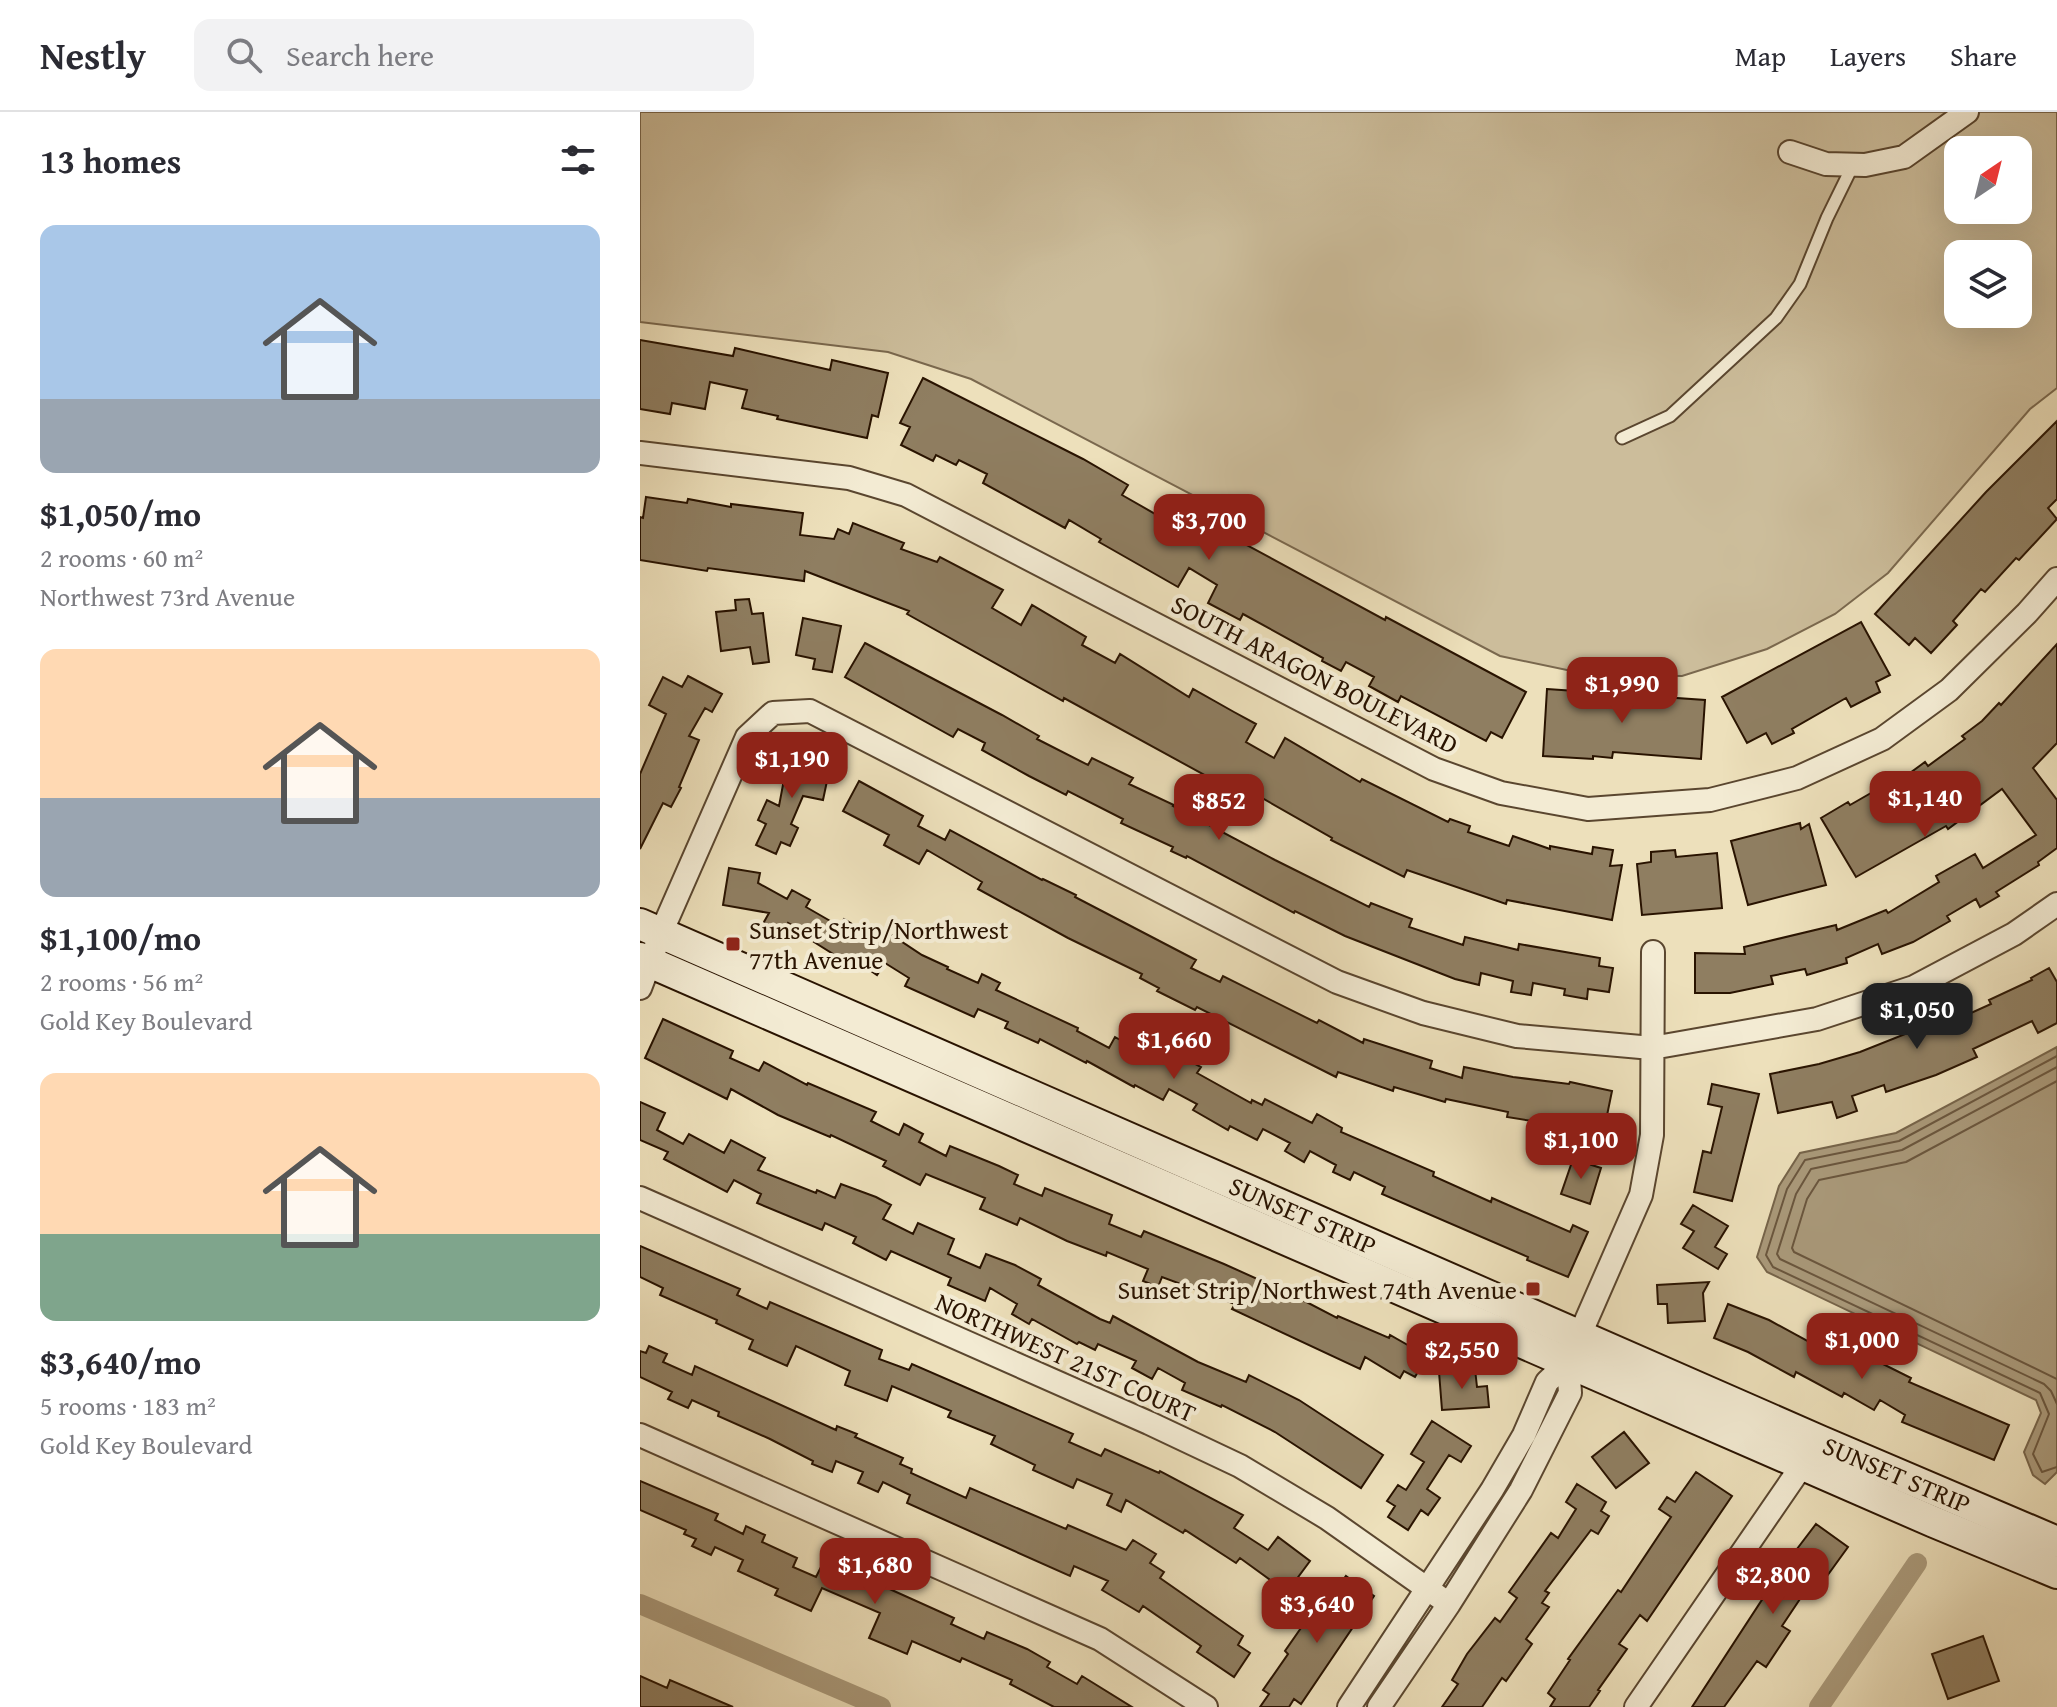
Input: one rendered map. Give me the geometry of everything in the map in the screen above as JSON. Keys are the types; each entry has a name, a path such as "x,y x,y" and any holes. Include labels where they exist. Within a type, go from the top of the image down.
{"street":[{"path":"1790,152 1826,164 1865,165 1904,157 1967,112"},
{"name":"SOUTH ARAGON BOULEVARD","path":"640,453 849,478 906,495 1434,769 1501,793 1588,809 1710,800 1797,778 1882,739 1949,690 2057,579"},
{"path":"644,970 650,929 747,737 773,713 810,711 1337,982 1423,1013 1517,1036 1652,1048 1817,1019 1914,987 2014,934 2057,904"},
{"name":"SUNSET STRIP","path":"650,929 1574,1349 1811,1453 2057,1573"},
{"path":"1349,1707 1492,1490 1524,1435 1547,1382 1574,1349 1641,1195 1652,1135 1653,952"},
{"name":"SUNSET STRIP","path":"644,970 1574,1349"},
{"name":"NORTHWEST 21ST COURT","path":"640,1198 1240,1466 1327,1518 1449,1604"},
{"path":"1379,1707 1521,1490 1570,1393 1574,1349"},
{"path":"640,1435 1100,1639 1206,1707"},
{"path":"1636,1707 1811,1453"},
{"name":"SUNSET STRIP","path":"1811,1453 2057,1542"}],"lane":[{"path":"1622,438 1670,416 1776,318 1800,284 1853,165"}],"shaded area":[{"path":"640,112 2057,112 2057,388 2030,409 1888,573 1835,614 1767,649 1682,676 1586,674 1500,656 971,379 888,352 640,322"}],"water":[{"path":"2057,1047 2057,1472 2045,1484 2033,1475 2024,1452 2041,1413 2036,1400 1767,1272 1757,1257 1779,1186 1800,1153 1896,1133"}],"building":[{"path":"640,340 733,356 735,348 830,370 832,360 888,373 878,417 872,415 867,438 777,419 778,416 742,408 747,390 710,382 705,409 672,403 670,414 640,409"},
{"path":"923,378 1128,485 1122,495 1164,519 1171,505 1526,692 1502,738 1491,732 1486,741 1401,696 1398,702 1369,686 1374,677 1346,662 1341,671 1243,614 1240,620 1208,603 1217,585 1189,568 1178,587 1099,542 1101,539 1069,520 1065,528 983,483 987,474 959,460 956,465 936,455 933,461 901,445 910,427 900,423"},
{"path":"2057,421 2057,499 2048,508 2057,519 1985,592 1981,589 1953,621 1957,625 1931,653 1915,638 1909,645 1875,614 1986,492"},
{"path":"646,497 803,513 800,535 834,539 838,529 849,534 853,523 904,543 901,549 937,562 940,557 1003,590 992,608 1021,625 1032,605 1086,637 1082,645 1115,663 1120,654 1189,697 1193,689 1256,724 1246,742 1274,758 1285,738 1360,782 1362,779 1448,822 1450,819 1470,826 1468,832 1509,846 1513,836 1550,849 1550,846 1592,854 1593,847 1613,850 1610,866 1622,865 1612,920 1507,900 1506,904 1407,870 1404,877 1331,840 1234,782 1230,789 1064,698 1063,701 907,614 909,611 805,571 804,581 708,568 707,571 640,560 640,517 643,518"},
{"path":"749,599 752,614 763,613 769,662 753,664 750,647 721,651 716,612 736,610 735,600"},
{"path":"803,618 841,626 832,672 813,669 815,659 796,655"},
{"path":"1861,622 1890,675 1876,682 1880,692 1851,707 1846,698 1772,744 1766,733 1747,743 1722,697"},
{"path":"865,643 1002,715 1039,736 1037,739 1088,765 1092,758 1133,778 1129,784 1275,860 1369,907 1371,903 1412,919 1409,927 1463,945 1465,937 1518,950 1519,944 1600,958 1599,966 1613,968 1609,992 1588,989 1587,999 1564,995 1565,989 1533,983 1531,995 1511,992 1513,981 1481,973 1479,985 1455,979 1294,913 1187,856 1171,851 1173,847 1121,823 1123,819 1068,791 1066,795 1029,776 982,750 985,743 958,729 953,737 845,677"},
{"path":"2057,644 2057,743 2033,768 2057,800 2057,848 2038,862 2039,865 1996,892 1999,896 1980,907 1976,899 1947,916 1950,921 1913,942 1882,954 1878,944 1846,958 1847,963 1807,975 1805,969 1771,976 1773,984 1730,993 1695,993 1695,953 1745,954 1744,947 1836,925 1837,930 1886,910 1888,913 1939,882 1936,876 1975,854 1983,868 2036,835 2002,789 1948,829 1946,826 1856,877 1821,818 1885,785 1888,789 1925,762 1928,766 1965,739 1962,736 1999,703 2001,705"},
{"path":"688,676 722,694 712,712 705,708 689,736 699,740 681,788 671,807 663,803 640,849 640,774 666,714 649,705 663,677 682,687"},
{"path":"1547,689 1705,700 1701,759 1613,752 1612,758 1543,756"},
{"path":"789,753 831,762 823,800 803,796 791,824 798,828 790,846 781,842 776,854 756,845 766,824 758,820 767,800 779,806"},
{"path":"859,781 923,816 918,826 945,840 950,830 1076,895 1196,960 1191,968 1220,982 1223,976 1363,1043 1364,1039 1432,1061 1430,1068 1462,1078 1464,1067 1612,1091 1604,1130 1552,1118 1551,1124 1507,1117 1508,1112 1446,1099 1445,1102 1394,1087 1393,1091 1338,1072 1336,1077 1197,1007 1195,1010 1157,991 1159,988 1140,978 1142,974 978,889 982,882 927,850 919,864 884,845 889,835 843,811"},
{"path":"1800,823 1801,829 1809,824 1826,885 1748,905 1731,841"},
{"path":"1675,850 1676,857 1717,853 1722,908 1642,915 1637,864 1651,862 1651,852"},
{"path":"729,868 760,873 758,883 787,899 792,890 810,900 806,907 839,926 844,919 875,938 881,928 947,969 978,983 982,974 1000,983 996,990 1078,1028 1077,1031 1109,1048 1115,1037 1161,1063 1168,1049 1201,1067 1197,1073 1251,1103 1252,1100 1262,1105 1265,1099 1312,1123 1317,1114 1342,1128 1341,1132 1434,1172 1433,1176 1491,1202 1492,1198 1570,1232 1573,1225 1588,1232 1568,1277 1382,1194 1385,1187 1354,1172 1350,1180 1333,1172 1336,1165 1310,1151 1304,1162 1285,1151 1290,1143 1263,1129 1257,1140 1230,1126 1228,1130 1193,1110 1197,1104 1169,1089 1163,1100 1040,1039 1038,1043 1005,1028 1008,1022 978,1009 974,1017 905,986 909,978 885,963 877,975 849,956 846,962 788,923 783,933 764,922 769,913 723,905"},
{"path":"2049,968 2057,982 2057,1023 2038,1033 2032,1021 1973,1049 1977,1057 1936,1075 1886,1092 1884,1085 1852,1096 1857,1111 1837,1118 1832,1102 1778,1113 1770,1074 1860,1052 1958,1013 1960,1018 1991,1004 1989,1000 2032,980"},
{"path":"663,1019 733,1051 730,1058 759,1071 764,1062 807,1085 876,1112 871,1121 899,1135 904,1124 923,1134 919,1142 946,1156 950,1146 999,1166 1018,1175 1014,1184 1042,1196 1045,1188 1112,1215 1109,1224 1141,1237 1144,1231 1224,1264 1337,1318 1389,1338 1390,1335 1427,1356 1415,1377 1404,1371 1400,1378 1365,1357 1360,1369 1232,1309 1235,1304 1162,1277 1158,1287 1143,1281 1148,1269 1107,1252 1106,1256 1067,1241 1020,1218 1017,1225 980,1209 985,1198 926,1174 920,1185 883,1166 886,1161 831,1135 778,1115 731,1089 727,1099 645,1058"},
{"path":"1712,1084 1759,1094 1732,1201 1694,1192 1703,1151 1711,1153 1722,1107 1708,1104"},
{"path":"640,1102 665,1113 657,1130 683,1144 689,1134 724,1153 731,1140 765,1158 758,1170 816,1193 817,1190 835,1198 841,1184 876,1197 891,1205 883,1219 913,1234 918,1223 954,1239 948,1254 980,1268 986,1254 1015,1265 1041,1279 1038,1285 1100,1319 1110,1323 1113,1316 1198,1362 1246,1382 1249,1375 1299,1400 1383,1455 1361,1488 1275,1432 1222,1405 1182,1390 1185,1383 1158,1368 1152,1379 1132,1368 1136,1361 1098,1344 1095,1350 1079,1342 1077,1344 1032,1319 1029,1324 1012,1314 1017,1304 990,1288 985,1301 948,1285 951,1278 891,1251 886,1260 853,1243 856,1237 825,1223 822,1230 757,1203 761,1194 734,1180 727,1192 664,1159 668,1152 640,1140"},
{"path":"1573,1159 1601,1168 1590,1204 1561,1194"},
{"path":"1693,1205 1728,1226 1715,1247 1727,1254 1718,1269 1683,1248 1694,1231 1681,1224"},
{"path":"640,1246 740,1289 737,1295 767,1309 770,1302 882,1350 879,1359 909,1370 912,1364 1073,1434 1069,1442 1101,1456 1105,1449 1160,1471 1243,1515 1234,1528 1268,1550 1278,1537 1310,1561 1287,1592 1240,1558 1236,1563 1185,1530 1183,1533 1126,1500 1121,1512 1107,1505 1112,1494 1077,1479 1073,1488 1033,1470 1035,1465 991,1444 995,1436 948,1417 951,1411 892,1386 887,1401 845,1385 850,1371 796,1346 787,1366 749,1349 753,1340 660,1295 663,1288 640,1277"},
{"path":"1709,1282 1703,1293 1705,1321 1668,1323 1667,1304 1658,1304 1657,1285"},
{"path":"1728,1304 1769,1320 1822,1349 1829,1337 1911,1378 1909,1382 2009,1425 1994,1460 1902,1422 1905,1415 1880,1400 1874,1410 1844,1393 1842,1397 1796,1372 1794,1377 1714,1338"},
{"path":"649,1346 667,1354 663,1362 692,1375 695,1366 836,1430 837,1426 857,1434 855,1437 903,1458 900,1464 912,1469 911,1473 966,1498 970,1488 1066,1529 1068,1525 1126,1550 1133,1540 1156,1554 1150,1563 1164,1572 1160,1578 1243,1636 1238,1645 1250,1653 1234,1677 1197,1652 1201,1646 1143,1606 1139,1612 1102,1590 1108,1581 1074,1566 1070,1576 907,1503 910,1495 883,1482 878,1492 858,1483 863,1472 836,1461 832,1472 718,1416 719,1412 692,1400 688,1408 668,1399 672,1392 640,1377 640,1351 646,1353"},
{"path":"1475,1369 1477,1387 1487,1386 1489,1407 1442,1410 1439,1372"},
{"path":"1432,1421 1471,1446 1461,1462 1449,1455 1427,1489 1440,1498 1428,1515 1421,1510 1408,1530 1388,1517 1395,1506 1387,1501 1398,1485 1406,1490 1424,1462 1411,1454"},
{"path":"1624,1432 1649,1463 1616,1488 1592,1457"},
{"path":"1696,1472 1732,1496 1647,1621 1640,1615 1619,1644 1627,1649 1589,1707 1550,1707 1555,1699 1548,1693 1568,1659 1618,1590 1621,1592 1671,1517 1659,1509 1667,1497 1675,1502"},
{"path":"640,1481 718,1514 715,1520 743,1534 746,1526 765,1535 762,1542 797,1558 793,1567 816,1577 824,1561 843,1568 954,1618 951,1624 984,1639 987,1632 1027,1649 1050,1662 1047,1667 1077,1684 1082,1676 1132,1707 1054,1707 1010,1684 1012,1680 962,1658 960,1662 912,1641 907,1654 869,1638 880,1613 822,1588 811,1611 775,1595 778,1589 738,1571 743,1560 715,1547 711,1555 692,1546 696,1539 684,1534 686,1530 640,1510"},
{"path":"1577,1484 1606,1502 1601,1511 1609,1516 1598,1534 1591,1530 1545,1591 1549,1593 1542,1603 1549,1607 1526,1639 1532,1644 1506,1681 1502,1678 1482,1707 1442,1707 1458,1684 1452,1680 1467,1654 1495,1618 1500,1622 1517,1598 1509,1592 1551,1533 1558,1538 1576,1509 1566,1502"},
{"path":"1816,1524 1848,1547 1822,1583 1814,1578 1782,1626 1790,1631 1766,1667 1757,1661 1724,1707 1692,1707 1784,1566"},
{"path":"1346,1576 1374,1596 1301,1704 1294,1699 1289,1707 1260,1707 1269,1694 1263,1690 1288,1654 1285,1651 1310,1615 1315,1618"},
{"path":"1983,1636 1999,1681 1948,1699 1932,1654"},
{"path":"640,1676 667,1688 670,1680 733,1707 640,1707"}],"waterway":[{"path":"1819,1707 1917,1563"},
{"path":"640,1604 881,1707"}],"place":[{"name":"Sunset Strip/Northwest 77th Avenue","path":"733,944"},
{"name":"Sunset Strip/Northwest 74th Avenue","path":"1533,1289"}]}
